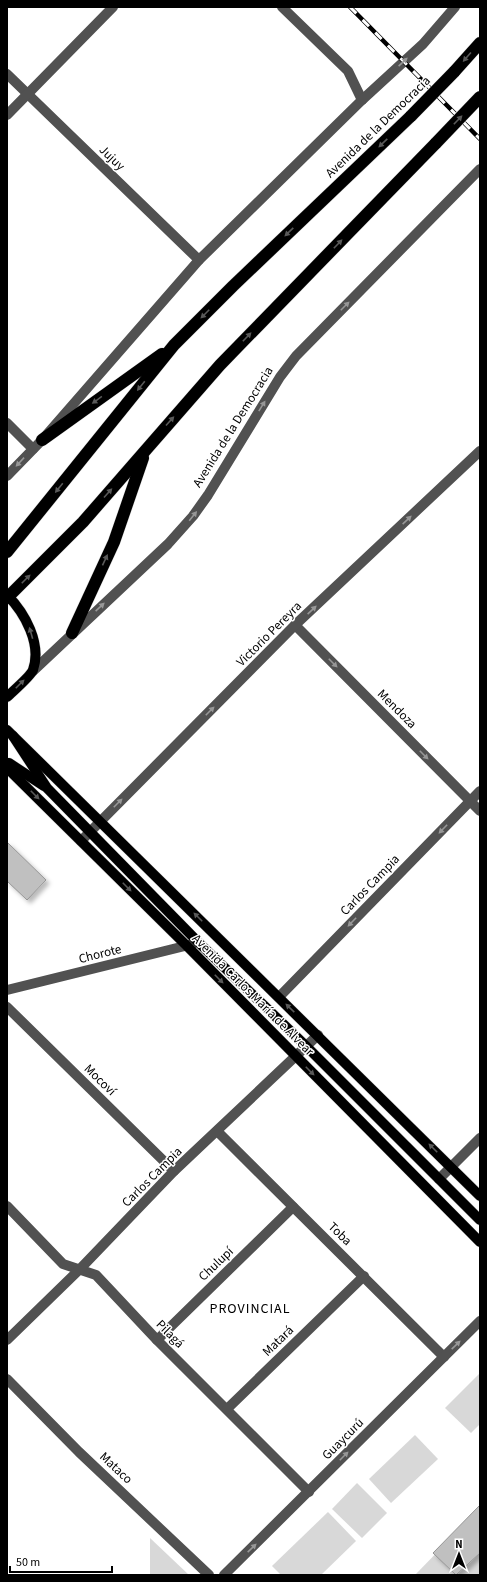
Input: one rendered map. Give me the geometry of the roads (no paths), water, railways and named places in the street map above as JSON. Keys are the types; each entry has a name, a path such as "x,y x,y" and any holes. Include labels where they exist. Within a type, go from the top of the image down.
{"highway":[{"name":"Avenida de la Democracia","path":"7,552 174,345 233,286 411,116 480,43"},
{"path":"8,596 83,522 145,452 165,426 220,365 480,97"},
{"path":"42,440 174,345"},
{"path":"72,633 114,542 145,452"}],"main road":[{"path":"8,596 22,612 31,631 34,651 32,671"},
{"name":"Avenida de la Democracia","path":"7,697 32,671"},
{"name":"Avenida Carlos María de Alvear","path":"10,733 480,1196"},
{"name":"Avenida Carlos María de Alvear","path":"10,733 47,788 198,942 306,1046 480,1220"},
{"name":"Avenida Carlos María de Alvear","path":"7,762 47,788"},
{"name":"Avenida Carlos María de Alvear","path":"7,768 480,1242"}],"street":[{"path":"7,115 113,7"},
{"path":"282,7 348,71 362,100"},
{"path":"7,476 42,440 199,260 362,100 423,44 455,7"},
{"name":"Jujuy","path":"7,74 199,260"},
{"name":"Avenida de la Democracia","path":"32,671 168,544 193,516 212,489 280,377 296,356 480,169"},
{"path":"7,423 33,449"},
{"name":"Victorio Pereyra","path":"81,841 296,625 478,457"},
{"name":"Mendoza","path":"296,625 480,811"},
{"name":"Carlos Campia","path":"279,997 480,791"},
{"name":"Chorote","path":"7,990 198,942"},
{"name":"Mocoví","path":"7,1007 174,1171"},
{"name":"Carlos Campia","path":"7,1340 80,1269 174,1171 318,1035"},
{"name":"Toba","path":"217,1131 444,1357"},
{"path":"439,1179 480,1138"},
{"name":"Pilagá","path":"7,1206 63,1264 96,1275 156,1340 309,1492"},
{"name":"Chulupí","path":"156,1340 293,1207"},
{"name":"Matará","path":"227,1409 364,1276"},
{"name":"Guaycurú","path":"224,1575 480,1321"},
{"name":"Mataco","path":"7,1379 79,1452 209,1575"}],"railway":[{"path":"350,7 480,139"}],"district":[{"name":"PROVINCIAL","path":"250,1309"}]}
